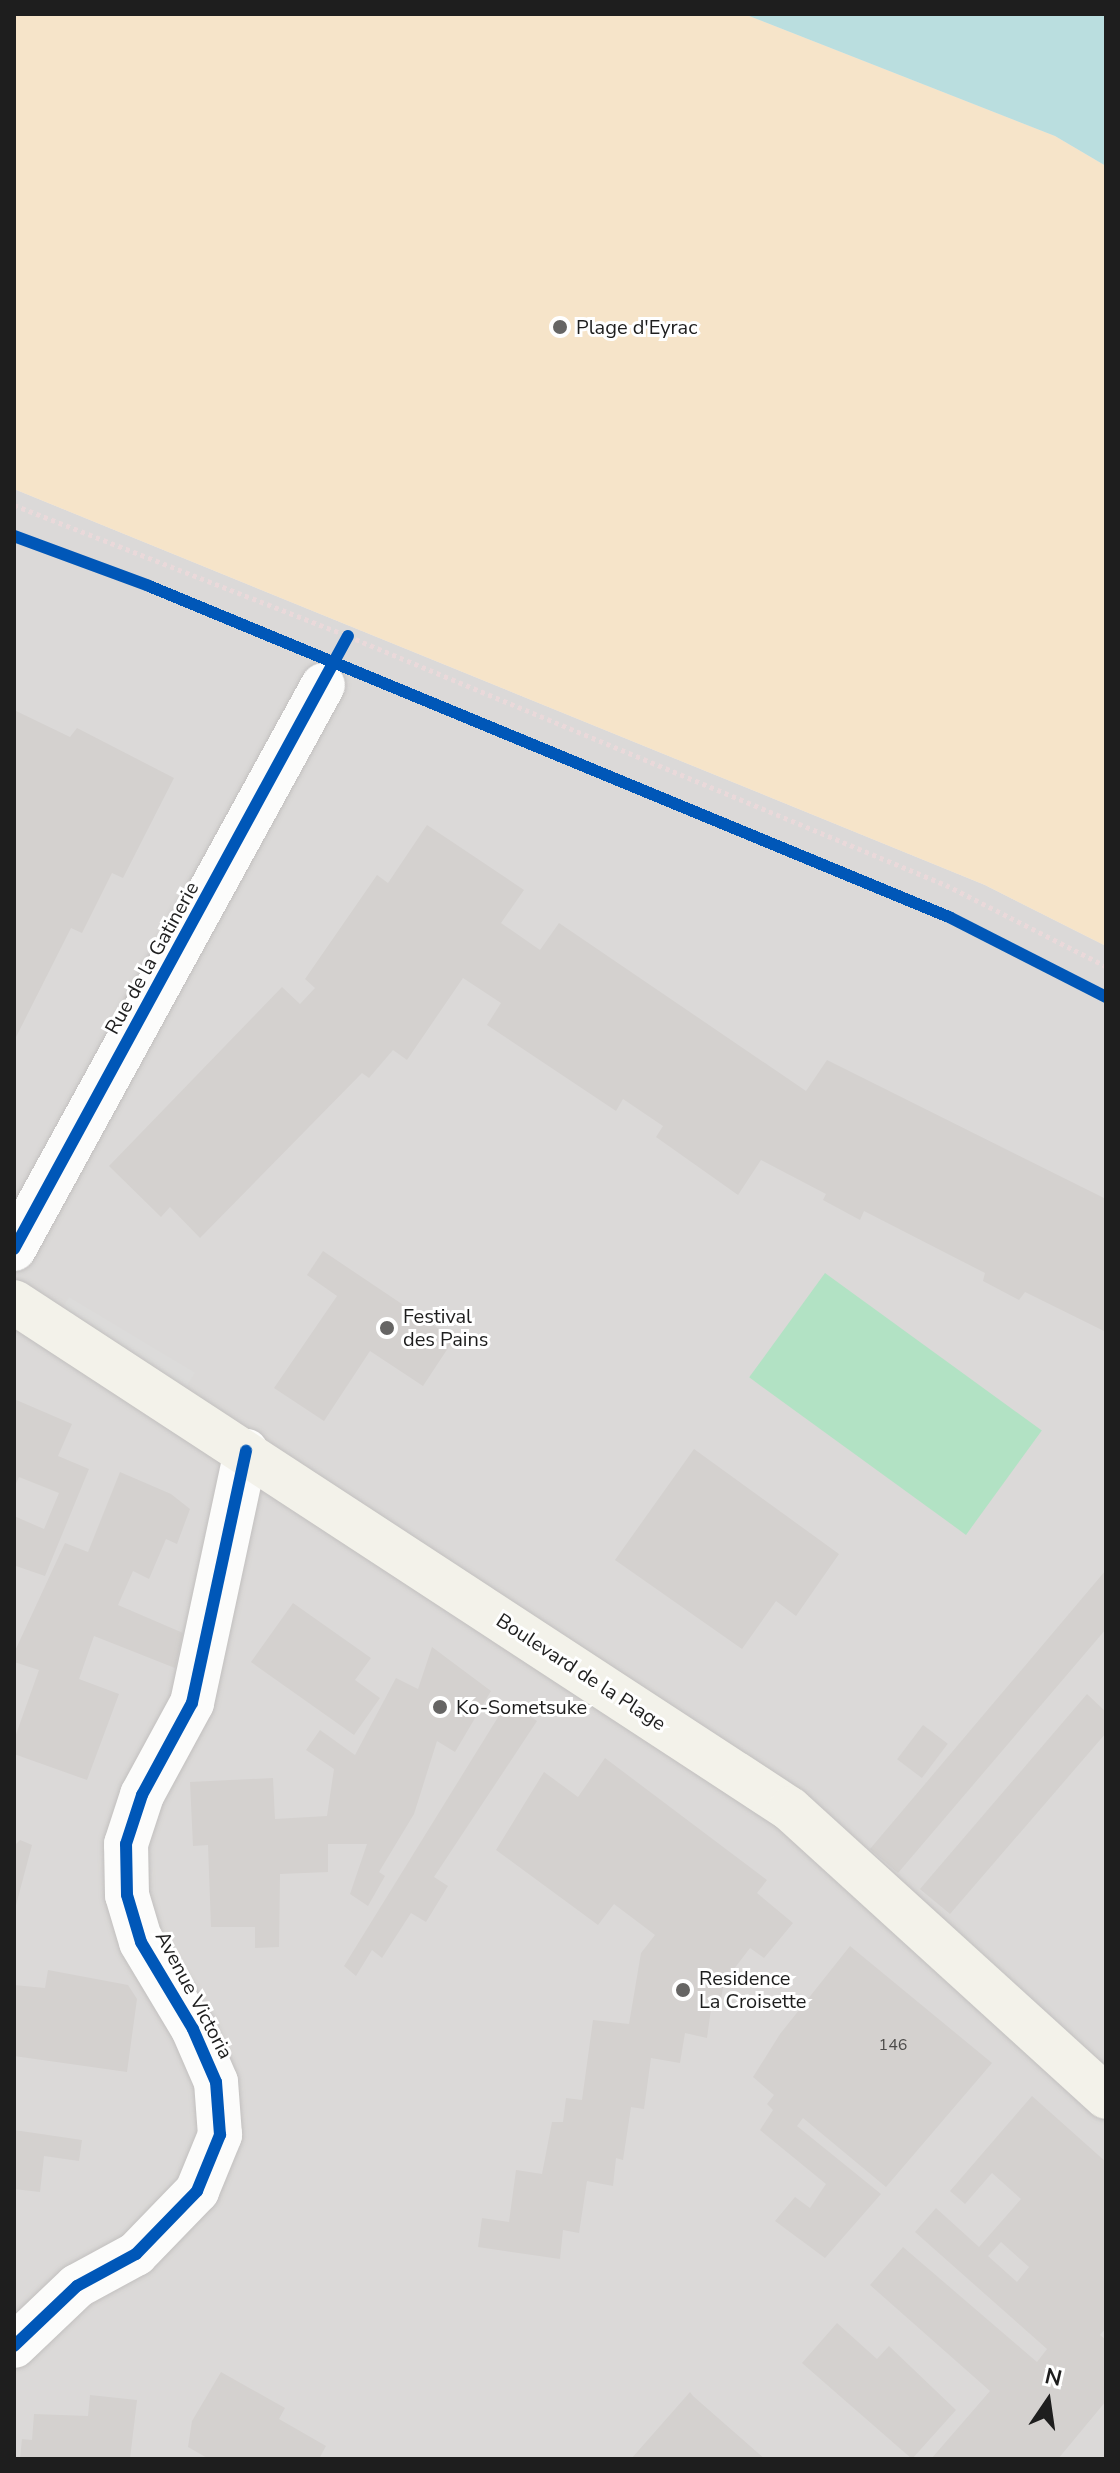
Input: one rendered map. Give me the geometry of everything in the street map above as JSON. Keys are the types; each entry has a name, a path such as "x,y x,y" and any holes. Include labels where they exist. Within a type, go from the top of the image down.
{"main road":[{"name":"Boulevard de la Plage","path":"14,1302 790,1809 1106,2097"}],"street":[{"name":"Rue de la Gatinerie","path":"14,1249 323,685"},
{"name":"Avenue Victoria","path":"14,2346 77,2286 146,2243 197,2191 220,2135 216,2082 193,2029 141,1942 127,1895 126,1844 142,1795 192,1703 246,1451"}],"path":[{"path":"14,505 348,636 946,885 1106,966"},
{"path":"323,685 348,636"}],"shaded area":[{"path":"14,489 985,885 1106,946 1106,2459 14,2459"},
{"path":"69,1297 195,1373 185,1390 59,1314"}],"sand":[{"name":"Plage d'Eyrac","path":"14,14 744,14 1055,136 1106,166 1106,946 985,885 14,489"}],"green space":[{"path":"825,1273 1042,1431 966,1535 749,1377"}],"water":[{"path":"744,14 1106,14 1106,166 1055,136"}],"building":[{"path":"14,710 70,737 77,728 174,778 123,878 112,873 82,933 71,928 14,1041"},
{"path":"427,825 524,890 501,923 540,950 559,923 806,1091 827,1060 1106,1199 1106,1332 1025,1292 1019,1300 983,1281 985,1273 864,1211 860,1220 823,1200 826,1194 761,1160 738,1195 656,1137 663,1126 623,1099 616,1111 487,1025 501,1003 463,978 407,1060 393,1050 369,1078 362,1073 200,1238 170,1207 161,1217 109,1166 282,987 300,1004 315,988 305,979 377,875 388,883"},
{"name":"Festival des Pains","path":"323,1251 454,1339 423,1386 370,1351 324,1421 274,1388 337,1296 307,1275"},
{"path":"14,1399 72,1424 58,1456 89,1469 45,1576 16,1566 14,1571 14,1516 44,1529 59,1493 19,1477 14,1488"},
{"path":"694,1449 839,1554 796,1616 776,1601 742,1649 615,1560"},
{"path":"120,1472 171,1494 190,1509 177,1544 166,1539 149,1579 133,1571 118,1605 183,1633 175,1668 94,1636 79,1679 119,1694 87,1780 14,1754 14,1740 39,1670 14,1662 14,1653 65,1543 88,1552"},
{"path":"1106,1570 1106,1629 898,1873 870,1849"},
{"path":"293,1603 371,1658 355,1680 380,1698 354,1735 251,1662"},
{"path":"432,1647 491,1691 455,1752 437,1741 414,1814 379,1872 385,1876 368,1906 350,1894 367,1844 328,1844 328,1872 280,1874 279,1947 255,1948 255,1927 211,1927 208,1845 193,1846 190,1782 273,1778 275,1819 327,1816 334,1769 306,1750 320,1730 355,1755 396,1678 418,1689"},
{"path":"1087,1694 1106,1712 1106,1733 950,1914 920,1889"},
{"path":"508,1701 537,1721 434,1877 448,1886 426,1922 411,1913 382,1958 372,1950 356,1976 344,1966"},
{"path":"923,1725 948,1744 922,1778 897,1759"},
{"path":"605,1758 767,1880 757,1893 793,1923 764,1958 750,1948 724,1982 719,2010 711,2009 707,2038 685,2033 680,2063 651,2058 644,2109 631,2107 623,2160 616,2158 613,2186 587,2181 579,2233 563,2230 560,2259 478,2247 482,2218 509,2222 516,2170 542,2174 552,2122 563,2122 566,2098 582,2100 593,2020 629,2024 641,1953 655,1935 614,1904 598,1925 496,1850 544,1772 578,1797"},
{"path":"20,1840 32,1845 15,1909 14,1846"},
{"path":"850,1946 992,2063 886,2187 803,2118 797,2126 881,2194 825,2258 775,2221 795,2197 810,2208 826,2184 760,2130 773,2110 767,2104 774,2095 753,2077 780,2034"},
{"path":"48,1970 128,1985 137,1999 127,2072 14,2056 14,1985 45,1988"},
{"path":"1032,2096 1106,2162 1106,2328 1100,2335 1106,2340 1106,2401 1058,2459 931,2459 990,2391 870,2285 903,2247 1037,2362 1047,2349 915,2232 936,2208 979,2247 1021,2199 992,2173 965,2204 950,2191","holes":["1001,2242 1029,2267 1017,2282 988,2256"]},
{"path":"14,2130 82,2140 79,2161 44,2156 40,2192 14,2189"},
{"path":"837,2323 877,2359 889,2346 956,2410 912,2459 802,2363"},
{"path":"221,2372 285,2408 279,2419 326,2446 319,2459 209,2459 188,2447 192,2421"},
{"path":"690,2392 693,2396 765,2459 631,2459"},
{"path":"90,2395 137,2400 130,2459 20,2459 22,2439 32,2440 34,2414 88,2416"}],"cycle path":[{"path":"14,536 149,586 949,917 1106,997"},
{"path":"14,1249 348,636"},
{"path":"14,2346 77,2286 136,2254 197,2191 220,2135 216,2082 193,2029 141,1942 127,1895 126,1844 142,1795 192,1703 246,1451"}],"place":[{"name":"Plage d'Eyrac","path":"560,327"},
{"name":"Festival des Pains","path":"387,1328"},
{"name":"Ko-Sometsuke","path":"440,1707"},
{"name":"Residence La Croisette","path":"683,1990"}]}
